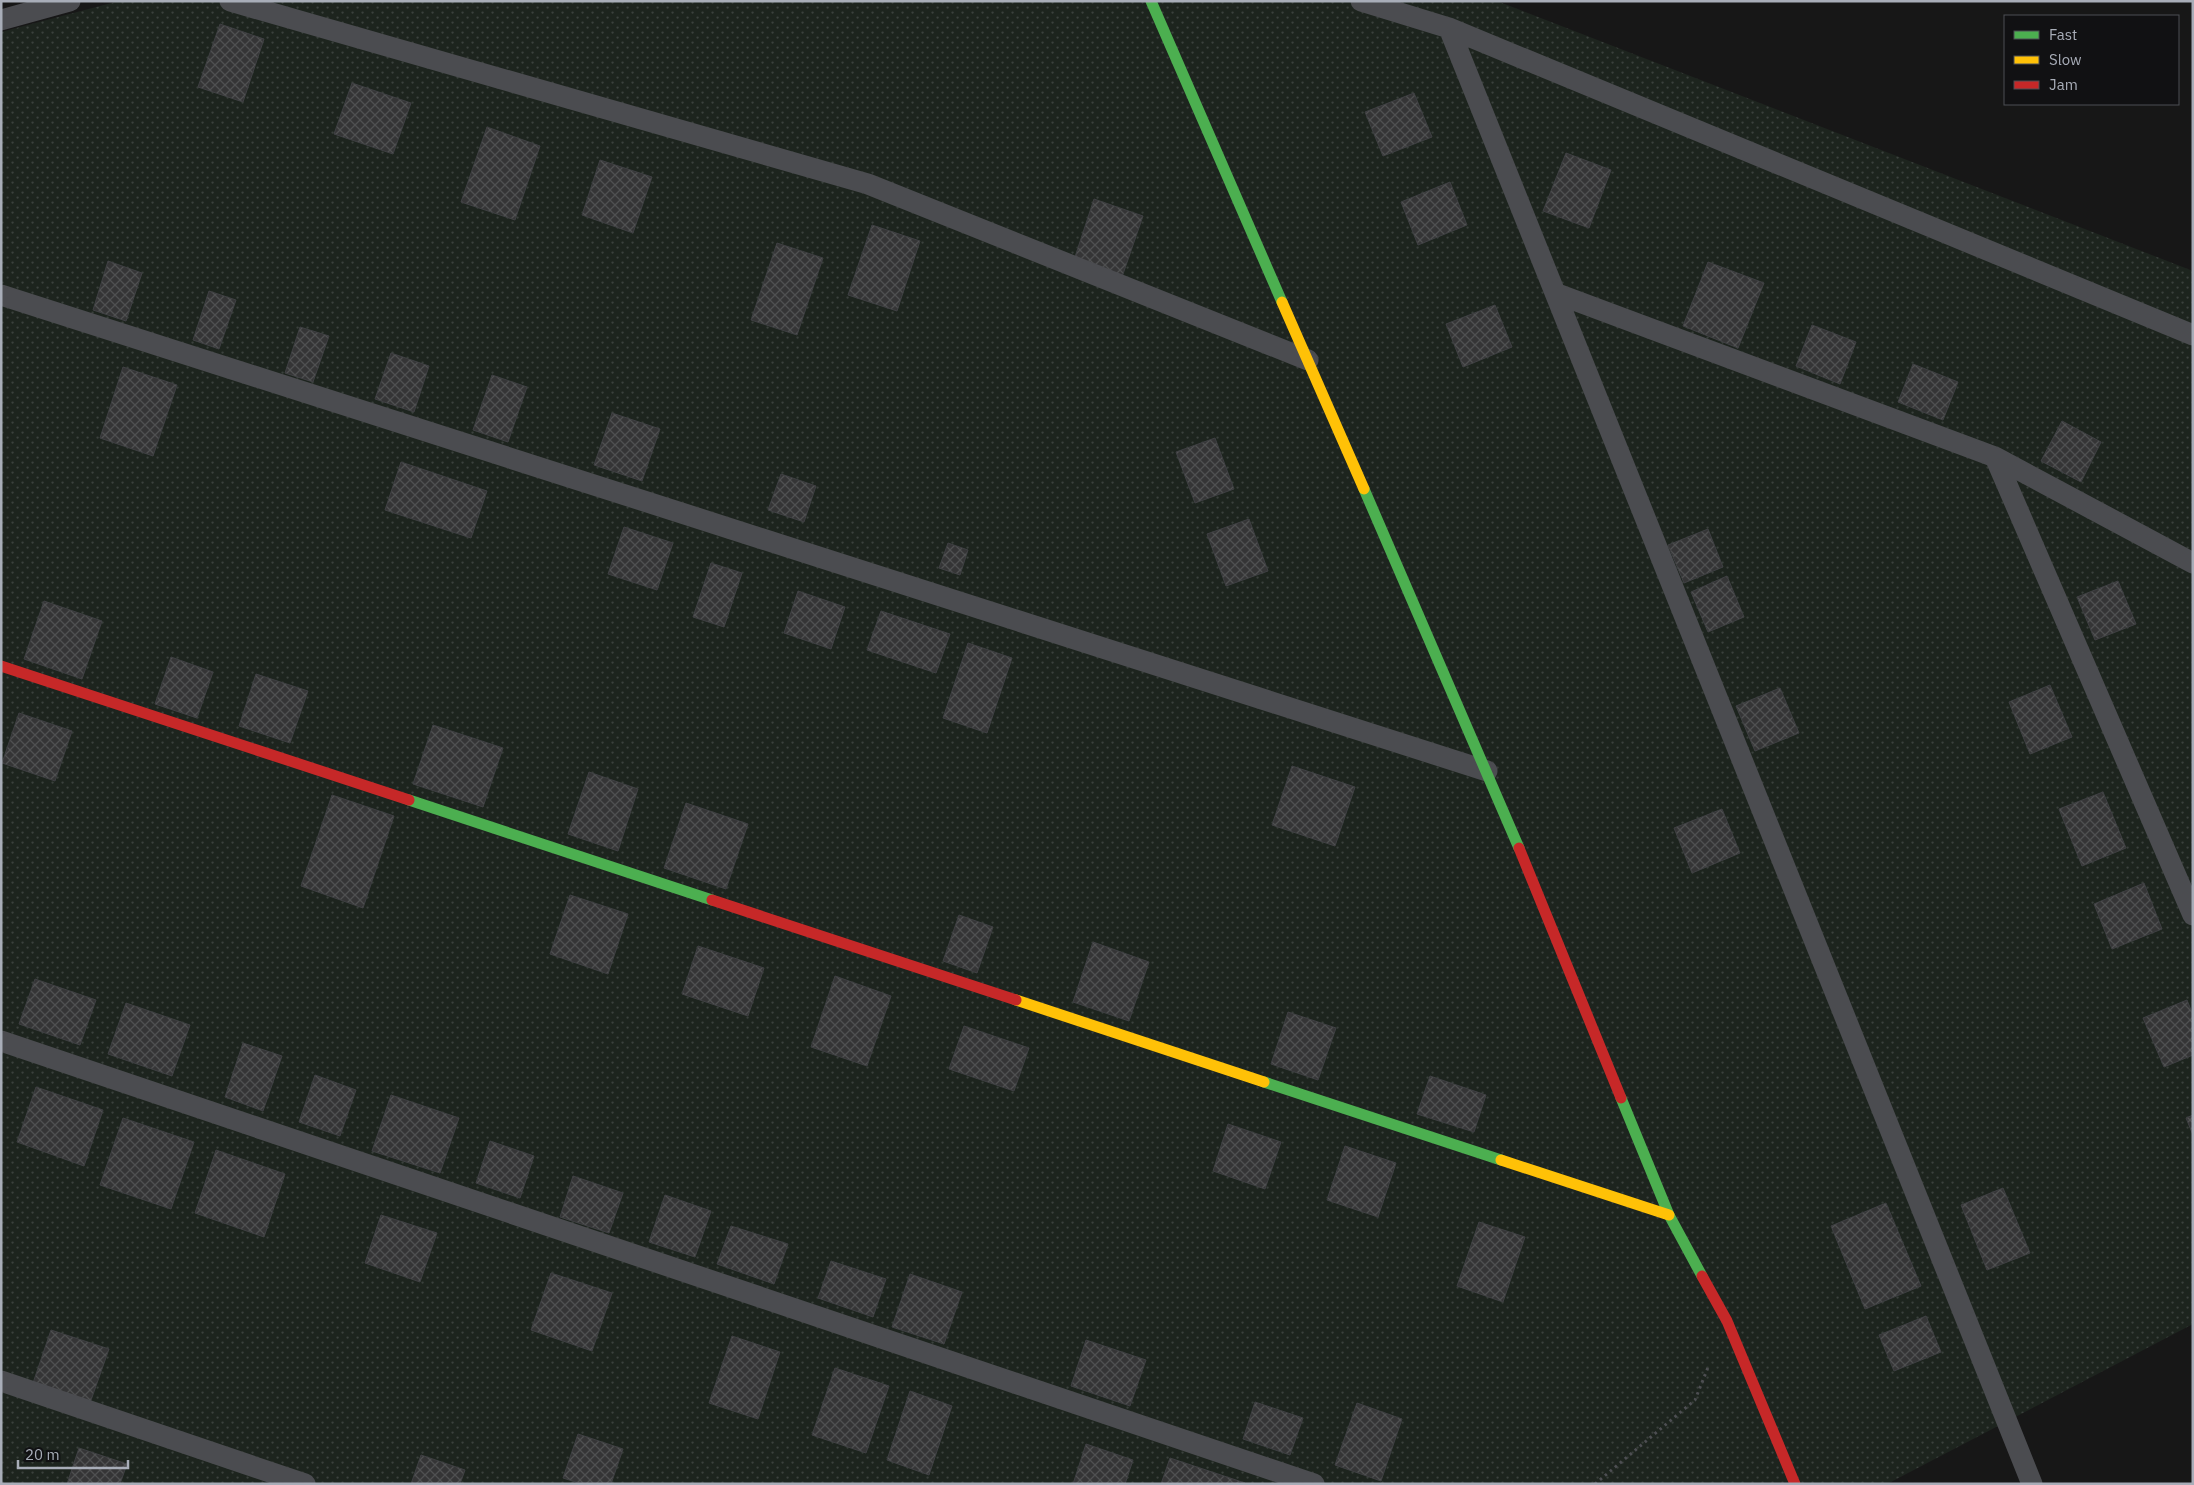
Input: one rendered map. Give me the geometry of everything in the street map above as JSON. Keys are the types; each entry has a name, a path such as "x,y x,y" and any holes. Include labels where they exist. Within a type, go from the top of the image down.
{"street":[{"path":"1151,1 1487,771 1669,1215 1727,1321 1796,1484"},
{"path":"1,666 1669,1215"}],"lane":[{"path":"1,20 70,1"},
{"path":"230,1 868,184 1308,360"},
{"path":"1361,1 1449,28 2193,335"},
{"path":"1449,28 2032,1484"},
{"path":"1554,293 1996,457 2193,563"},
{"path":"1,295 1487,771"},
{"path":"1996,457 2193,914"},
{"path":"1,1041 1314,1484"},
{"path":"1,1381 305,1484"}],"path":[{"path":"1596,1484 1695,1400 1727,1321"}],"shaded area":[{"path":"119,1 1497,1 2193,271 2193,1324 1887,1484 1,1484 1,32"}],"building":[{"path":"220,24 264,39 243,102 198,87"},
{"path":"352,83 411,103 393,154 334,134"},
{"path":"1414,93 1432,137 1383,156 1365,112"},
{"path":"487,127 540,146 515,220 461,202"},
{"path":"1566,153 1611,170 1589,228 1543,211"},
{"path":"600,160 652,177 633,233 582,215"},
{"path":"1450,182 1467,225 1418,245 1401,202"},
{"path":"1094,199 1143,216 1122,277 1074,260"},
{"path":"872,225 920,241 897,311 848,295"},
{"path":"777,243 823,258 797,335 751,320"},
{"path":"108,261 142,273 126,321 93,310"},
{"path":"1708,262 1764,283 1738,348 1683,326"},
{"path":"209,291 236,300 219,349 193,340"},
{"path":"1495,305 1512,347 1463,367 1446,324"},
{"path":"1812,325 1856,342 1840,384 1796,366"},
{"path":"300,327 329,336 313,382 285,373"},
{"path":"391,353 429,366 414,412 375,399"},
{"path":"1913,364 1958,382 1943,420 1898,402"},
{"path":"123,367 177,385 153,456 100,438"},
{"path":"492,375 527,387 508,442 473,430"},
{"path":"612,413 660,429 642,481 594,465"},
{"path":"2062,421 2101,442 2081,482 2041,461"},
{"path":"1215,438 1234,489 1195,503 1176,452"},
{"path":"401,462 487,491 471,538 385,510"},
{"path":"781,474 816,486 804,522 768,510"},
{"path":"1249,519 1268,571 1226,586 1207,534"},
{"path":"624,527 673,543 657,590 608,574"},
{"path":"1708,529 1723,567 1684,583 1668,545"},
{"path":"948,543 968,550 960,575 939,568"},
{"path":"711,563 742,573 724,627 693,617"},
{"path":"1727,576 1744,617 1708,632 1691,592"},
{"path":"2118,581 2136,624 2095,640 2077,597"},
{"path":"798,591 845,607 831,649 784,633"},
{"path":"44,601 102,621 82,679 24,659"},
{"path":"881,611 950,634 936,673 867,650"},
{"path":"968,643 1012,658 987,733 943,718"},
{"path":"171,657 213,672 197,718 155,704"},
{"path":"256,674 308,691 290,743 239,726"},
{"path":"2050,685 2072,737 2030,754 2009,702"},
{"path":"1780,688 1799,733 1755,751 1736,706"},
{"path":"19,713 72,731 55,781 2,763"},
{"path":"433,725 503,748 483,807 413,784"},
{"path":"1292,766 1355,787 1335,846 1272,825"},
{"path":"589,772 638,789 618,851 568,834"},
{"path":"2103,792 2126,848 2082,866 2059,809"},
{"path":"332,795 394,816 363,908 301,886"},
{"path":"686,803 748,824 726,889 664,868"},
{"path":"1722,809 1740,853 1692,873 1674,828"},
{"path":"2144,883 2162,929 2112,949 2094,904"},
{"path":"570,895 628,914 608,974 550,954"},
{"path":"959,915 993,927 977,973 943,961"},
{"path":"1093,942 1149,962 1129,1021 1073,1002"},
{"path":"698,946 764,968 748,1016 682,994"},
{"path":"835,976 891,996 867,1066 811,1047"},
{"path":"35,979 96,1000 80,1045 19,1024"},
{"path":"2187,1000 2193,1015 2193,1055 2164,1067 2143,1018"},
{"path":"126,1003 190,1025 172,1076 108,1054"},
{"path":"1288,1012 1336,1028 1318,1080 1271,1064"},
{"path":"964,1026 1029,1048 1014,1091 949,1069"},
{"path":"243,1043 282,1056 263,1111 225,1097"},
{"path":"315,1075 356,1090 340,1136 299,1122"},
{"path":"1430,1076 1486,1095 1474,1132 1417,1114"},
{"path":"36,1087 103,1110 84,1166 17,1142"},
{"path":"391,1095 459,1118 440,1173 372,1151"},
{"path":"2193,1115 2193,1135 2186,1118"},
{"path":"123,1118 194,1142 171,1209 100,1185"},
{"path":"1228,1124 1281,1142 1265,1189 1213,1171"},
{"path":"490,1141 534,1156 520,1198 476,1183"},
{"path":"1345,1146 1396,1163 1378,1217 1327,1200"},
{"path":"216,1150 285,1174 264,1237 195,1213"},
{"path":"573,1176 623,1193 609,1233 560,1217"},
{"path":"2003,1188 2030,1253 1987,1270 1961,1205"},
{"path":"665,1195 711,1211 695,1257 649,1242"},
{"path":"1886,1203 1921,1286 1865,1309 1831,1226"},
{"path":"381,1215 437,1233 420,1282 365,1263"},
{"path":"1479,1222 1525,1237 1503,1302 1457,1286"},
{"path":"731,1226 788,1244 774,1284 717,1264"},
{"path":"831,1261 886,1279 873,1317 818,1298"},
{"path":"551,1273 612,1293 592,1351 531,1330"},
{"path":"910,1274 962,1292 944,1344 892,1327"},
{"path":"1926,1316 1941,1352 1894,1371 1879,1335"},
{"path":"51,1330 109,1349 90,1403 33,1383"},
{"path":"732,1336 780,1352 758,1419 709,1403"},
{"path":"1086,1340 1146,1360 1130,1406 1071,1386"},
{"path":"835,1368 889,1386 866,1453 812,1435"},
{"path":"910,1391 952,1406 929,1475 887,1460"},
{"path":"1255,1402 1303,1418 1290,1455 1243,1439"},
{"path":"1357,1403 1402,1419 1381,1481 1335,1465"},
{"path":"578,1434 623,1449 611,1484 582,1484 563,1478"},
{"path":"1086,1444 1133,1460 1125,1484 1073,1484"},
{"path":"79,1448 127,1464 120,1484 67,1484"},
{"path":"421,1455 465,1470 460,1484 411,1484"},
{"path":"1170,1458 1245,1483 1245,1484 1161,1484"}],"traffic: fast":[{"path":"1151,1 1282,302"},
{"path":"1364,489 1519,848"},
{"path":"409,800 712,900"},
{"path":"1264,1082 1501,1160"},
{"path":"1621,1098 1669,1215 1702,1276"}],"traffic: slow":[{"path":"1282,302 1364,489"},
{"path":"1016,1000 1264,1082"},
{"path":"1501,1160 1669,1215"}],"traffic: jam":[{"path":"1,666 409,800"},
{"path":"1519,848 1621,1098"},
{"path":"712,900 1016,1000"},
{"path":"1702,1276 1727,1321 1795,1484"}]}
